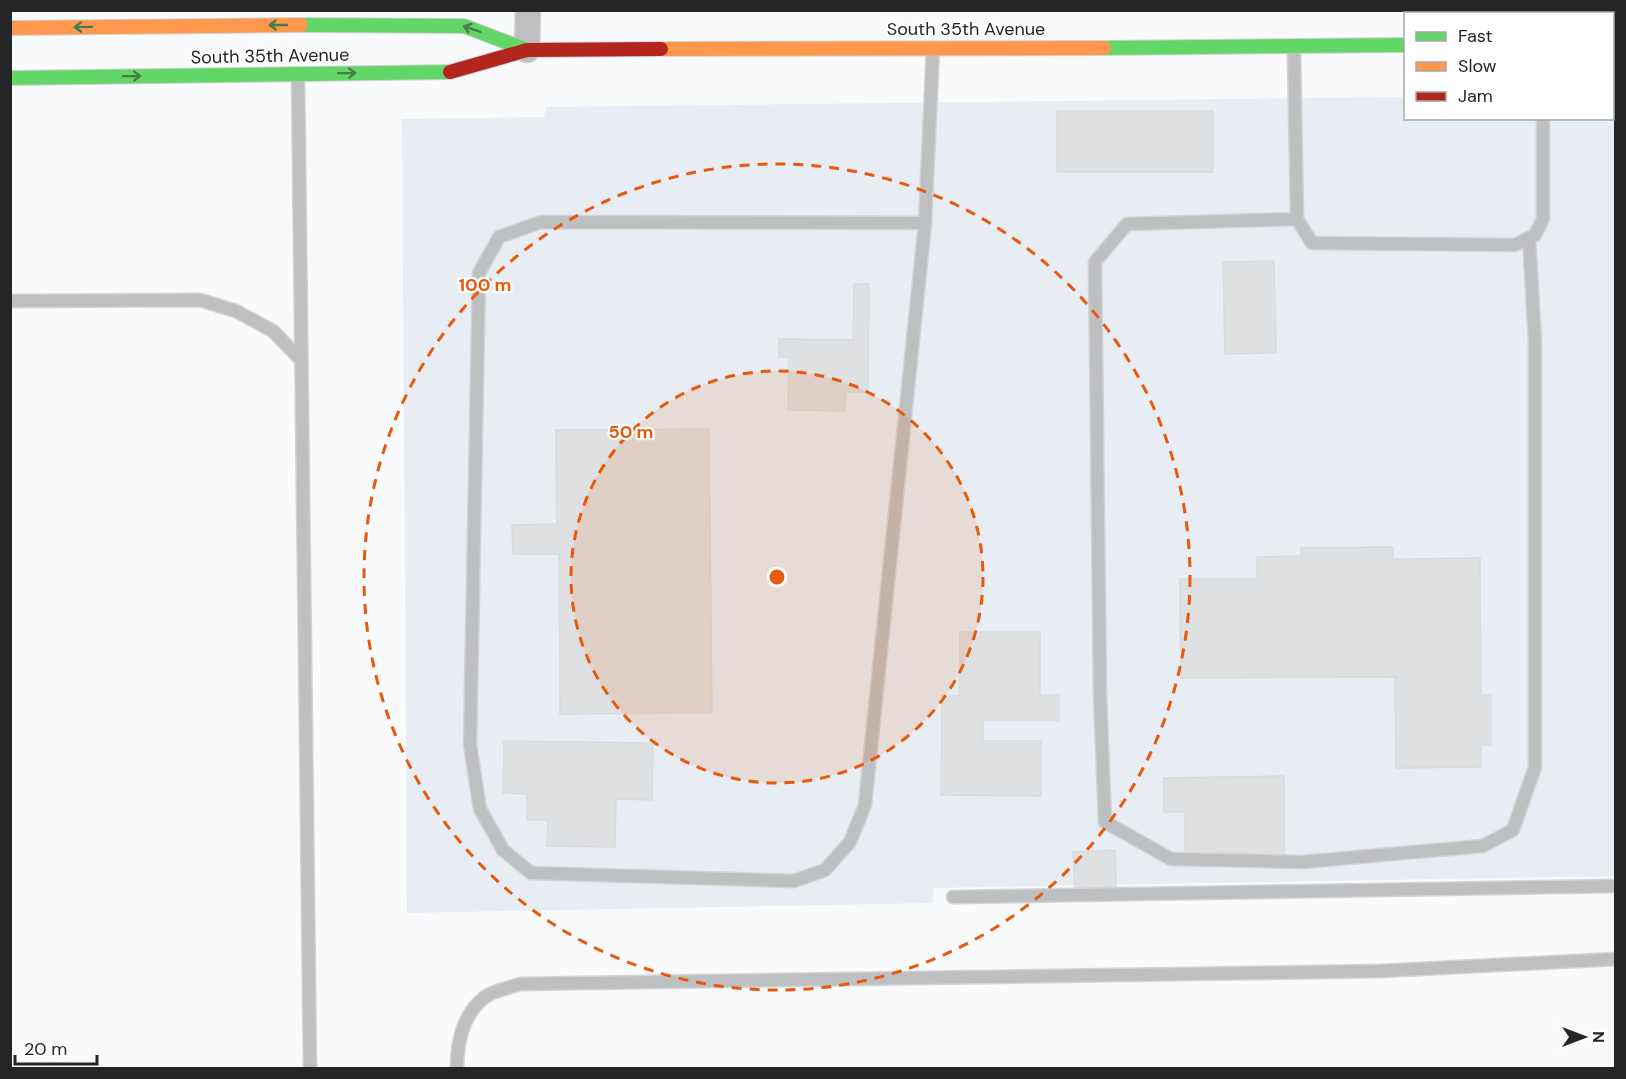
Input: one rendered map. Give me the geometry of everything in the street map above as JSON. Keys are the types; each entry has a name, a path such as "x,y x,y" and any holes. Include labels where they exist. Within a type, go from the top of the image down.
{"main road":[{"name":"South 35th Avenue","path":"10,28 228,25 464,26 527,50"},
{"name":"South 35th Avenue","path":"10,78 452,72 527,50 1404,45"}],"street":[{"path":"527,50 528,10"}],"lane":[{"path":"1294,46 1297,219 1312,243 1515,245 1535,235 1543,219 1543,120"},
{"path":"925,223 541,222 499,237 479,273 470,744 480,809 503,850 531,873 794,881 825,870 850,842 865,805 925,223 933,47"},
{"path":"298,74 310,1068"},
{"path":"1297,219 1127,224 1095,262 1100,695 1105,822 1171,859 1302,862 1483,846 1513,830 1535,767 1535,342 1529,238"},
{"path":"10,301 200,300 236,311 273,331 301,360"},
{"path":"953,897 1616,886"},
{"path":"457,1068 465,1019 486,996 520,984 1380,971 1616,959"}],"shaded area":[{"path":"1615,95 1615,876 934,888 933,903 407,913 402,119 544,117 546,107 1404,97 1404,120 1614,120"}],"building":[{"path":"1057,111 1213,111 1213,172 1057,172"},
{"path":"1274,261 1276,353 1225,354 1223,262"},
{"path":"854,284 869,284 868,392 846,392 845,411 788,410 789,357 779,357 779,339 853,340"},
{"path":"709,429 712,713 560,714 559,554 513,554 512,525 557,524 556,430"},
{"path":"1393,547 1393,559 1480,558 1481,695 1491,695 1491,745 1481,745 1481,767 1396,768 1395,677 1181,678 1180,579 1257,579 1257,557 1301,556 1301,548"},
{"path":"960,632 1040,632 1040,695 1059,695 1059,720 983,720 983,741 1041,741 1041,796 941,795 942,696 959,696"},
{"path":"504,741 653,743 652,800 616,799 615,847 547,846 548,820 527,820 527,794 503,793"},
{"path":"1284,776 1284,854 1185,856 1185,812 1164,812 1164,778"},
{"path":"1115,850 1116,887 1075,889 1073,852"}],"traffic: fast":[{"path":"301,25 464,26 527,50"},
{"path":"1104,48 1404,45"},
{"path":"10,78 450,72"}],"traffic: slow":[{"path":"10,28 301,25"},
{"path":"661,49 1104,48"}],"traffic: jam":[{"path":"450,72 527,50 661,49"}]}
